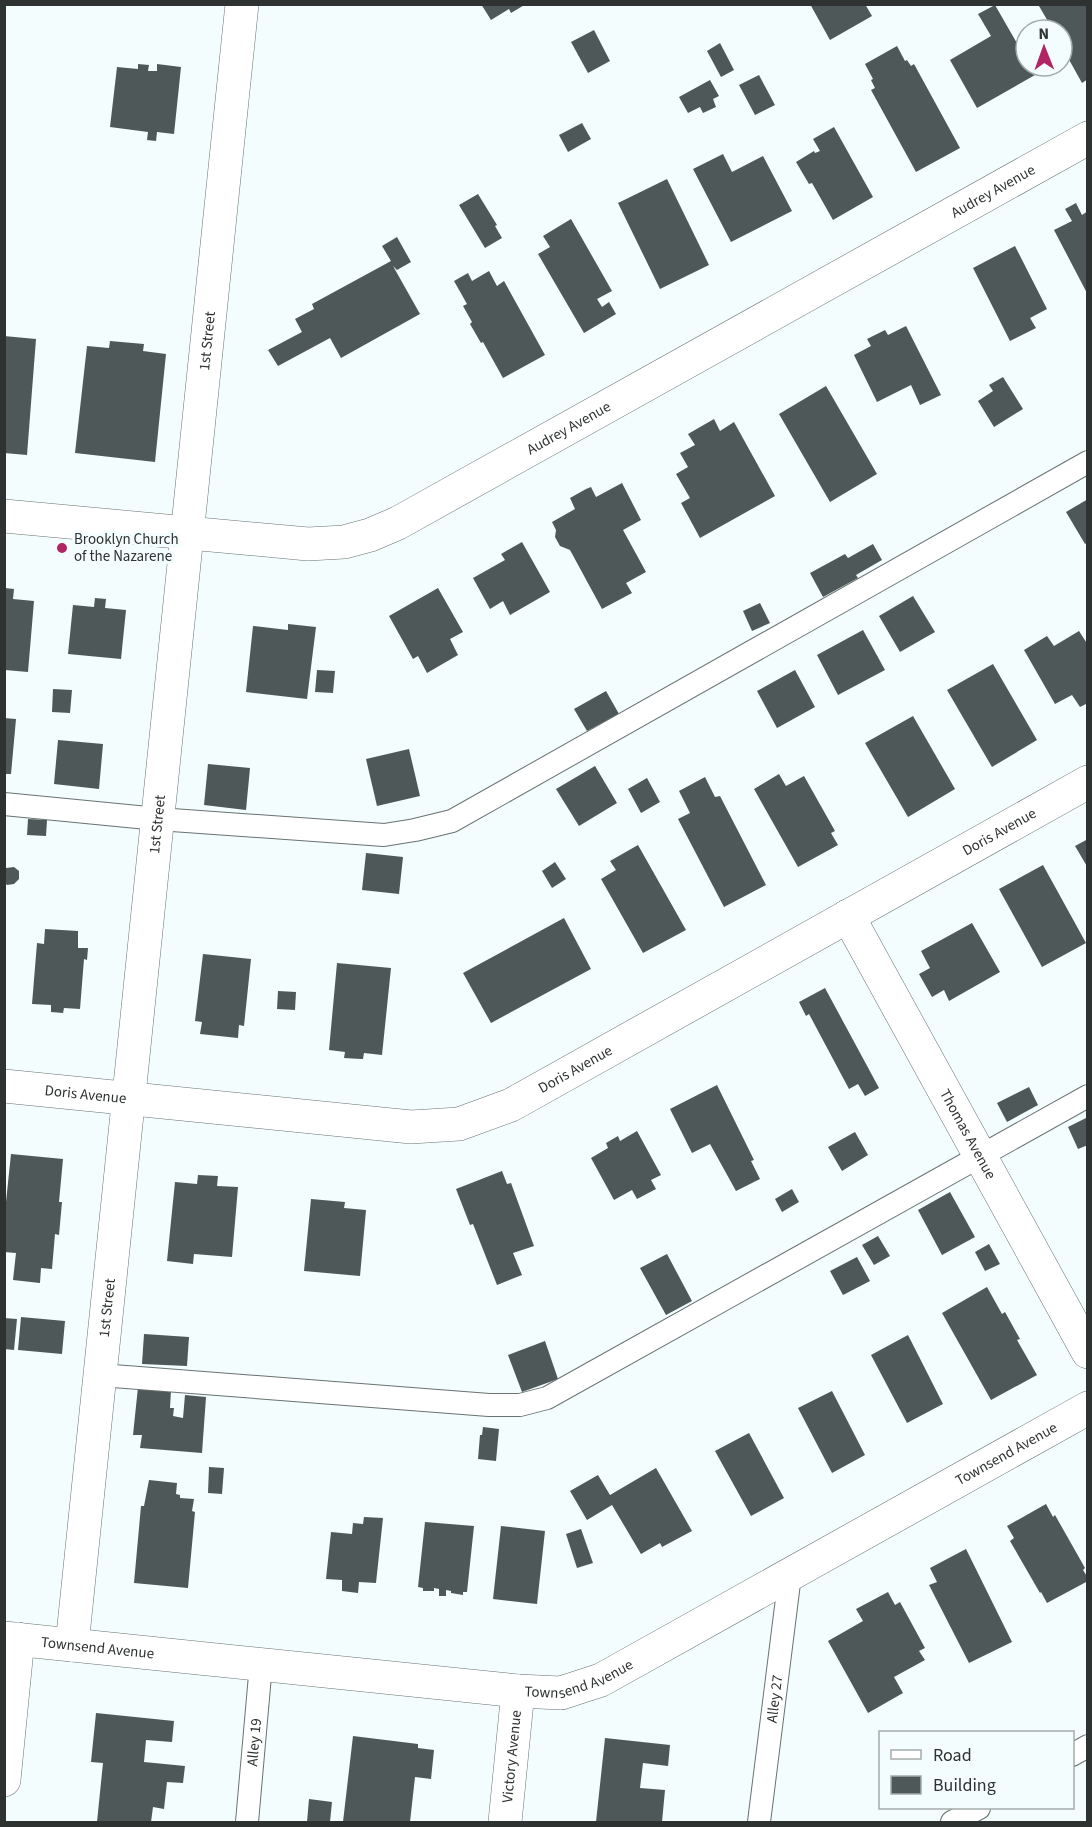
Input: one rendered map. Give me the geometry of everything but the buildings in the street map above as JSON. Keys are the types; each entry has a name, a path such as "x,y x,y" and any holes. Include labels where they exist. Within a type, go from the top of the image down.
{"street":[{"name":"1st Street","path":"72,1645 242,4"},
{"name":"Audrey Avenue","path":"4,516 308,544 344,542 370,535 398,523 1088,138"},
{"name":"Doris Avenue","path":"4,1086 411,1126 459,1124 511,1105 1088,782"},
{"name":"Thomas Avenue","path":"848,916 1088,1352"},
{"name":"Townsend Avenue","path":"11,1639 518,1691 561,1693 601,1680 1088,1408"},
{"path":"4,1780 11,1639"},
{"name":"Victory Avenue","path":"505,1822 518,1691"}],"lane":[{"path":"4,804 158,819 384,835 452,821 1088,462"},
{"path":"100,1375 489,1405 520,1405 547,1398 1088,1096"},
{"name":"Alley 27","path":"759,1822 790,1575"},
{"name":"Alley 19","path":"247,1822 261,1664"},
{"path":"1074,1754 1088,1746"},
{"path":"952,1822 977,1809"}],"place":[{"name":"Brooklyn Church of the Nazarene","path":"62,548"}]}
